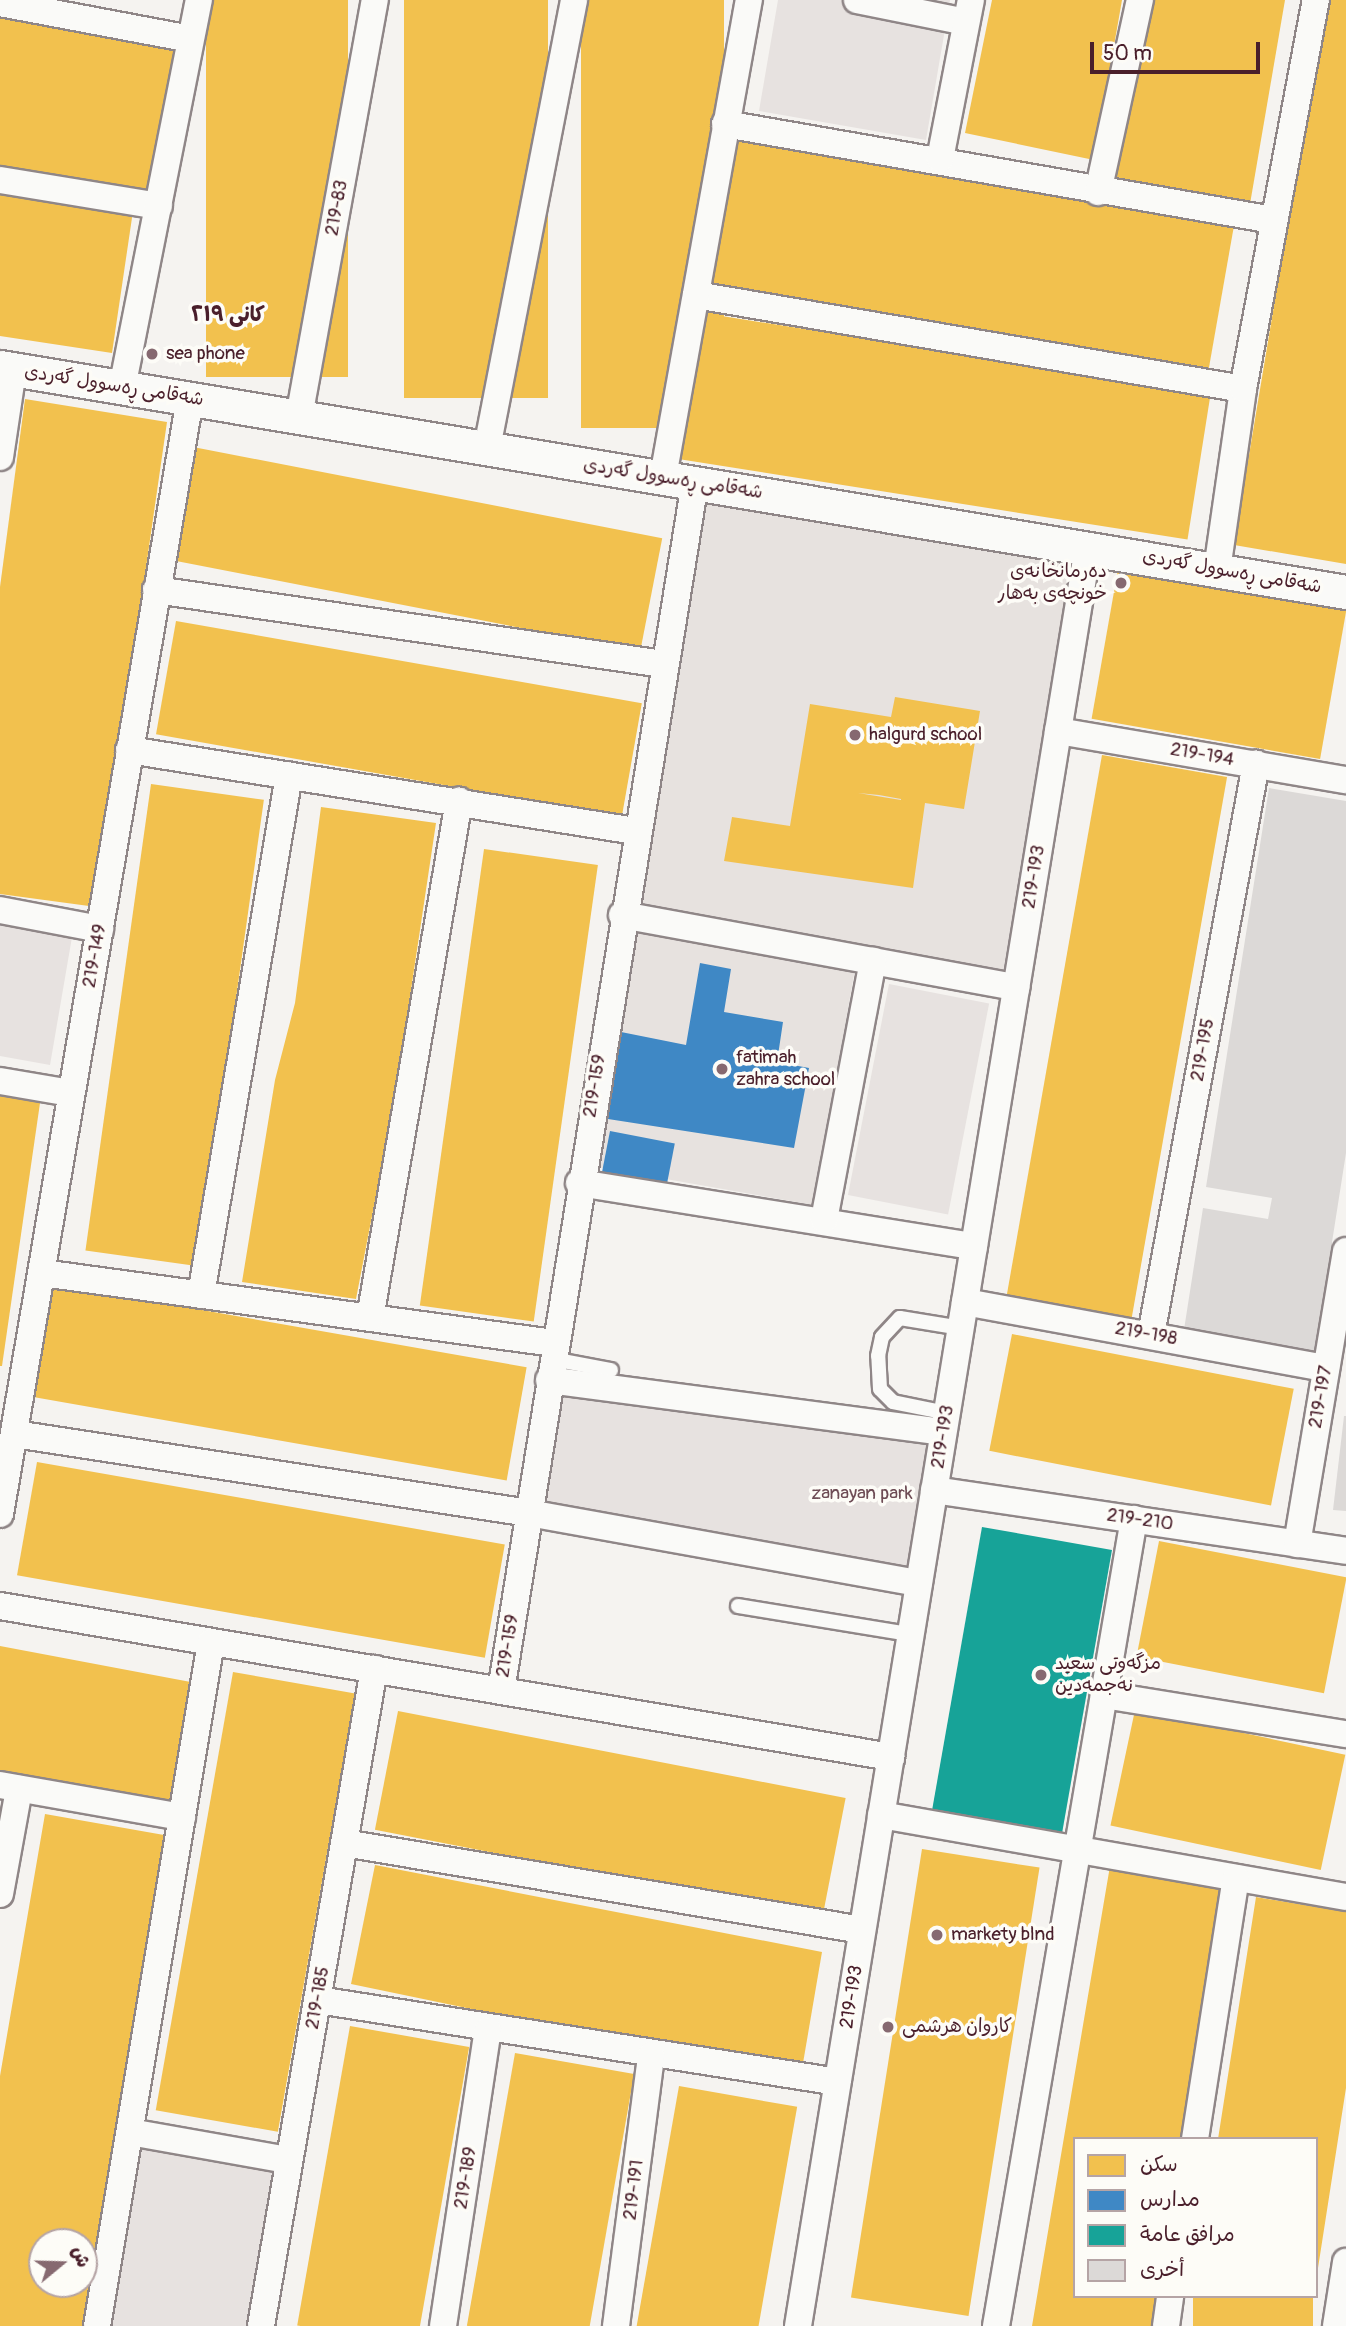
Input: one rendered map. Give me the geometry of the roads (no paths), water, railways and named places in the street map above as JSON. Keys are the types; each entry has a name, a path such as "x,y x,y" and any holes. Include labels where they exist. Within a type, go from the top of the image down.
{"street":[{"path":"122,388 199,0"},
{"name":"219-83","path":"299,416 375,0"},
{"path":"487,448 574,0"},
{"path":"663,477 749,0"},
{"path":"857,0 969,11 940,159"},
{"path":"1098,192 1140,0"},
{"path":"1217,570 1243,389 1316,0"},
{"path":"0,4 191,39"},
{"path":"725,124 940,159 1098,192 1273,220"},
{"path":"0,180 159,206"},
{"path":"696,295 1243,389"},
{"path":"0,457 7,369"},
{"name":"شەقامی ڕەسوول گەردی","path":"7,369 1346,592"},
{"name":"219-149","path":"0,1514 190,399"},
{"name":"219-159","path":"501,1690 635,831 695,483"},
{"name":"219-193","path":"798,2326 1088,548"},
{"path":"156,590 663,664"},
{"name":"219-194","path":"1058,731 1346,780"},
{"path":"130,750 635,831"},
{"name":"219-195","path":"1151,1335 1256,764"},
{"path":"201,1295 289,775"},
{"path":"370,1318 458,802"},
{"path":"0,910 100,929"},
{"path":"622,915 1016,987"},
{"path":"824,1220 873,961"},
{"path":"0,1082 70,1093"},
{"path":"579,1182 974,1246"},
{"name":"219-197","path":"1297,1544 1346,1251"},
{"path":"42,1273 370,1318 551,1361 945,1423"},
{"name":"219-198","path":"963,1315 1151,1335 1326,1368"},
{"path":"15,1434 529,1513 919,1583"},
{"name":"219-210","path":"934,1490 1346,1551"},
{"path":"996,2326 1134,1519"},
{"path":"0,1606 891,1757"},
{"path":"97,2326 211,1642"},
{"name":"219-185","path":"261,2326 287,2160 318,2000 374,1669"},
{"path":"1104,1695 1346,1734"},
{"path":"0,1894 9,1787 182,1817"},
{"path":"881,1815 1346,1897"},
{"path":"344,1843 862,1930"},
{"path":"1195,2137 1236,1878"},
{"path":"318,2000 488,2030 838,2082"},
{"name":"219-189","path":"443,2326 488,2030"},
{"name":"219-191","path":"617,2326 651,2055"},
{"path":"130,2132 287,2160"},
{"path":"1336,2326 1345,2275"},
{"path":"1166,2326 1170,2298"}],"lane":[{"path":"945,1423 893,1402 880,1389 877,1356 882,1337 900,1318 963,1315"},
{"path":"551,1361 611,1370"},
{"path":"738,1606 909,1634"}],"place":[{"name":"sea phone","path":"152,354"},
{"name":"دەرمانخانەی خونچەی بەهار","path":"1121,583"},
{"name":"halgurd school","path":"855,735"},
{"name":"fatimah zahra school","path":"722,1069"},
{"name":"مزگەوتی سعید نەجمەدین","path":"1041,1675"},
{"name":"markety blnd","path":"937,1935"},
{"name":"كاروان هرشمی","path":"888,2027"}],"district":[{"name":"کانی ٢١٩","path":"228,315"}],"park label":[{"name":"zanayan park","path":"862,1494"}]}
